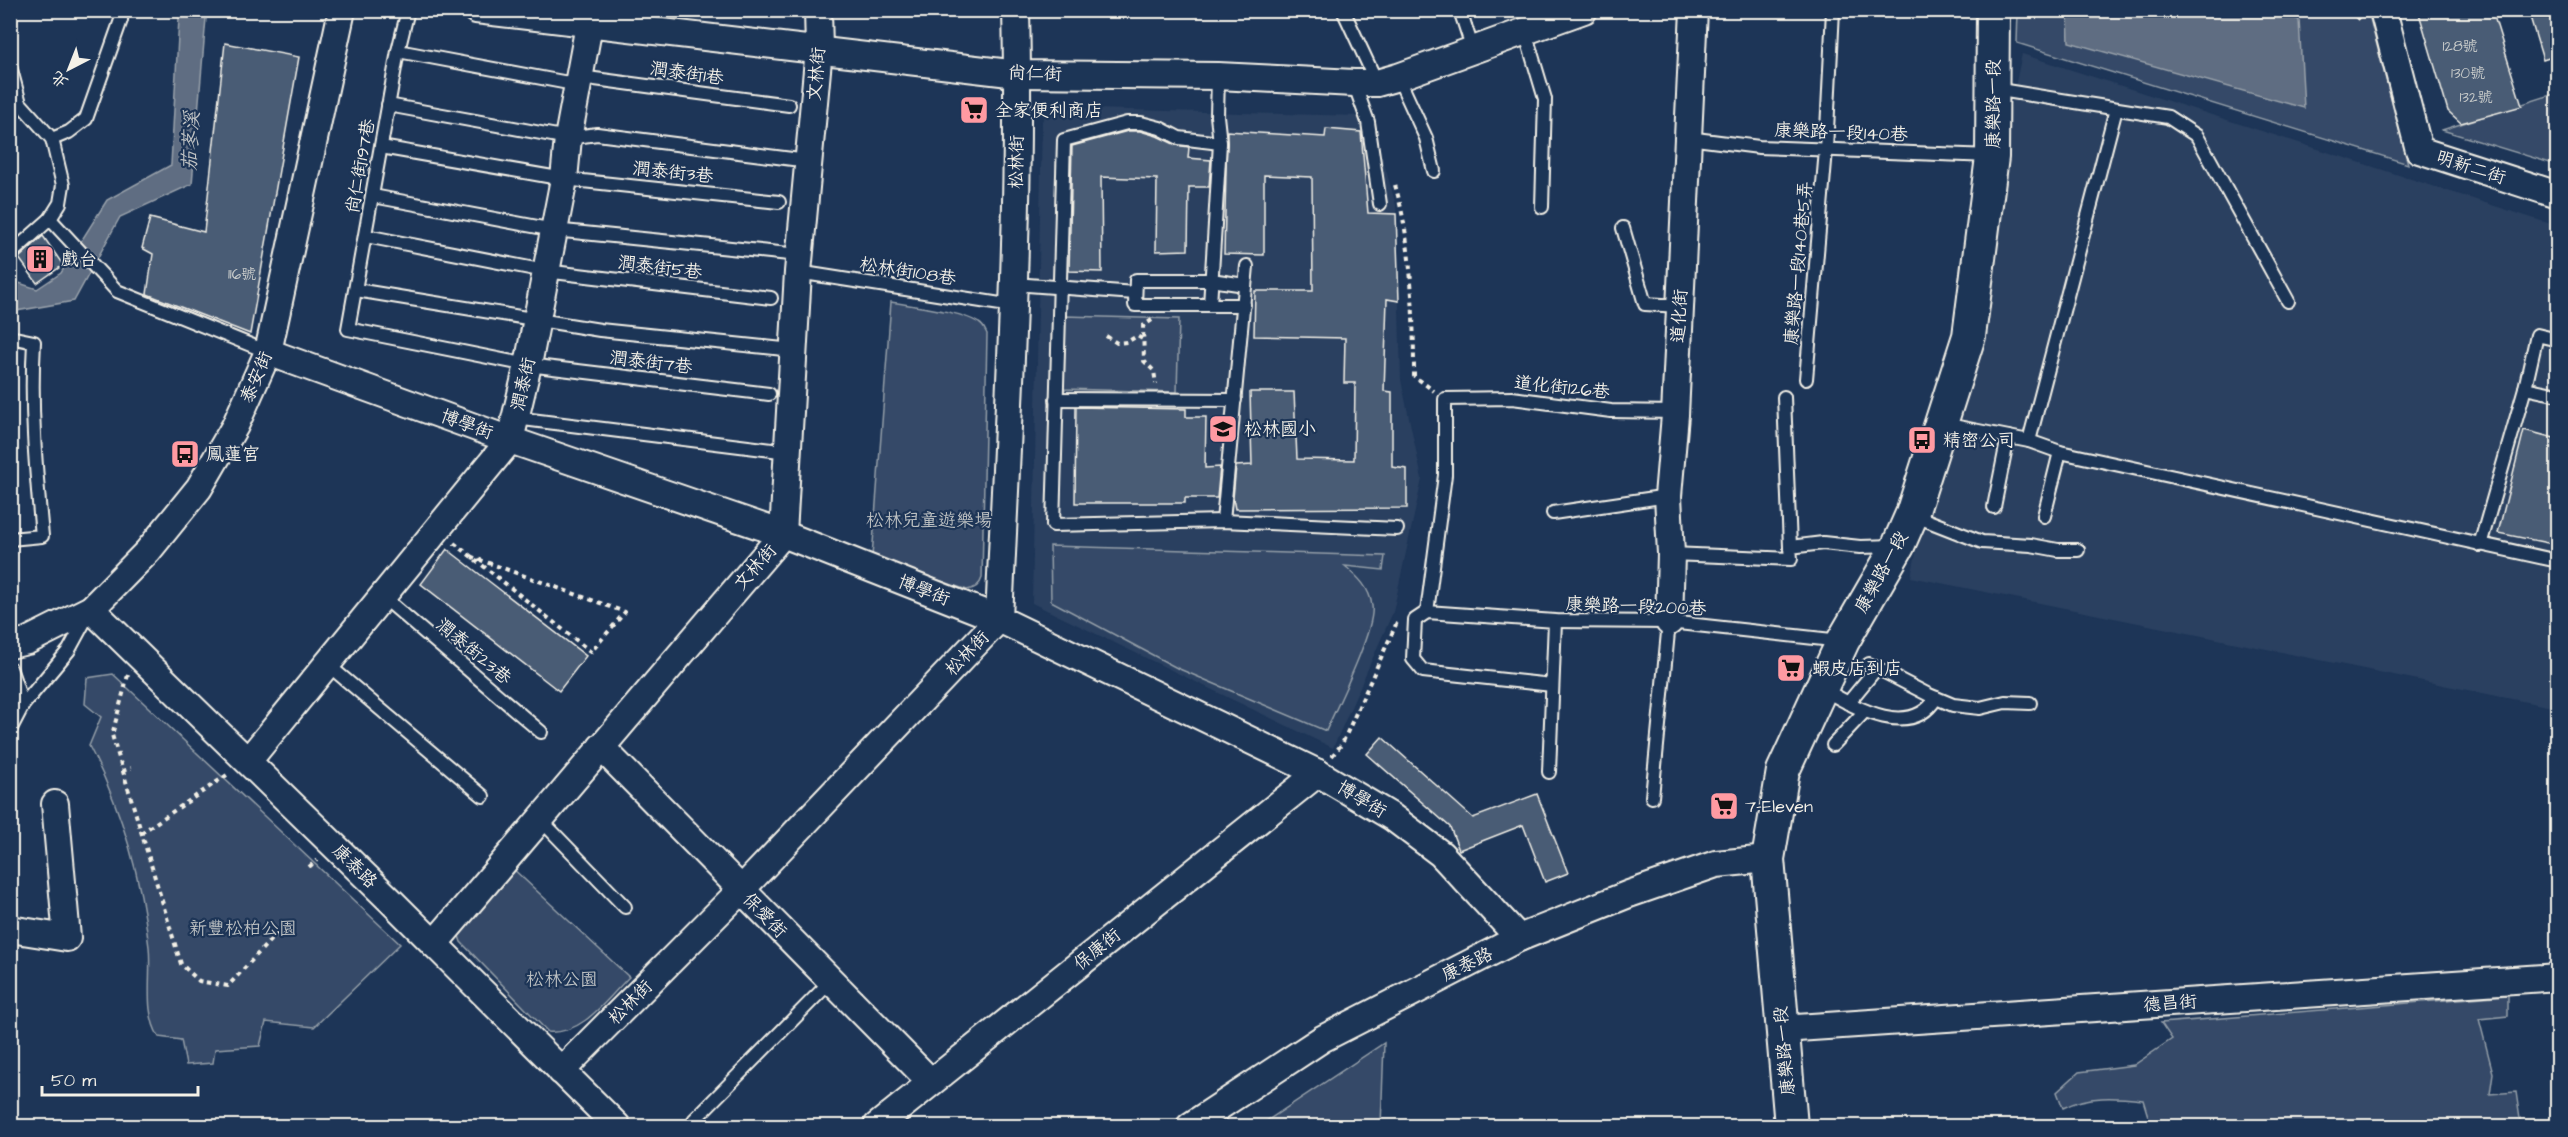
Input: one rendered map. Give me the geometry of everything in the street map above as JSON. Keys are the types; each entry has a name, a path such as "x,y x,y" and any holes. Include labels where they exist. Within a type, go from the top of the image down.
{"street":[{"name":"泰安街","path":"10,645 27,641 91,609 148,551 199,488 235,426 268,352 342,10"},
{"name":"尚仁街","path":"476,10 1018,74 1218,76 1376,81 1473,50 1584,10"},
{"name":"文林街","path":"434,944 783,534 799,263 819,49 818,10"},
{"name":"松林街","path":"561,1071 741,890 999,619 1013,295 1018,74 1016,10"},
{"name":"道化街","path":"1669,622 1671,554 1668,496 1675,412 1694,10"},
{"name":"康樂路一段","path":"1791,1126 1768,859 1783,771 1843,641 1898,546 1912,514 1943,424 1968,336 1992,157 1993,10"},
{"name":"明新二街","path":"2384,10 2419,150 2558,195"},
{"name":"潤泰街","path":"248,761 437,529 513,429 528,365 564,178 568,138 589,25"},
{"name":"博學街","path":"268,352 513,429 999,619 1318,773 1392,817 1441,854 1519,938"},
{"name":"康泰路","path":"91,609 617,1126"},
{"name":"保愛街","path":"601,747 931,1082"},
{"name":"保康街","path":"877,1126 1318,773"},
{"path":"10,929 67,938 55,804"},
{"name":"康泰路","path":"1190,1126 1322,1039 1519,938 1629,894 1716,864 1768,859"},
{"name":"德昌街","path":"1782,1029 2558,977"}],"lane":[{"path":"52,139 69,132 86,119 121,20 122,10"},
{"name":"尚仁街197巷","path":"348,329 398,51 408,10"},
{"path":"1343,10 1376,81 1426,138 1434,171"},
{"path":"1460,10 1473,50"},
{"name":"康樂路一段140巷5弄","path":"1806,378 1826,150 1833,10"},
{"path":"1525,32 1545,99 1542,207"},
{"name":"潤泰街1巷","path":"398,51 580,81 789,105"},
{"path":"10,66 20,103 52,139 63,185 60,203 50,219 10,257"},
{"path":"1210,305 1220,143 1217,116 1218,76"},
{"path":"1376,81 1368,123 1380,204"},
{"path":"1993,89 2168,117 2197,136 2288,301"},
{"path":"388,105 568,138 597,134 808,160"},
{"path":"2029,441 2116,109"},
{"path":"1220,143 1179,138 1160,128 1141,123 1127,123 1064,140 1053,525 1223,521 1397,529"},
{"name":"康樂路一段140巷","path":"1688,138 1759,147 1992,157"},
{"name":"潤泰街3巷","path":"381,147 564,178 779,202"},
{"name":"松林街108巷","path":"373,196 554,230 1013,295 1059,287 1135,293"},
{"path":"50,219 117,291 268,352"},
{"path":"1623,228 1645,304 1680,306"},
{"name":"潤泰街5巷","path":"366,236 545,271 771,298"},
{"path":"1223,521 1247,266"},
{"path":"1244,305 1135,305 1135,293 1136,279 1212,280 1245,285"},
{"path":"356,290 600,330 793,350"},
{"name":"潤泰街7巷","path":"348,329 528,365 769,394"},
{"path":"2480,545 2525,388 2536,335 2558,340"},
{"path":"10,337 34,342 33,441 42,536 10,539"},
{"path":"2525,388 2558,395"},
{"path":"1671,554 1791,559 1784,397"},
{"name":"道化街126巷","path":"1445,399 1512,398 1611,411 1675,412"},
{"path":"1056,399 1235,400"},
{"path":"1445,399 1445,475 1427,612 1415,620 1413,659 1423,671 1552,685"},
{"path":"1943,424 2029,441 2060,452 2558,561"},
{"path":"513,429 788,452"},
{"path":"1994,507 2008,437"},
{"path":"2044,516 2060,452"},
{"path":"1553,513 1668,496"},
{"path":"1912,514 1982,542 2078,550"},
{"path":"1790,547 1823,543 1860,547 1898,546"},
{"name":"潤泰街23巷","path":"382,596 542,732"},
{"path":"10,730 23,705 69,650 91,609"},
{"name":"康樂路一段200巷","path":"1427,612 1555,621 1669,622 1843,641"},
{"path":"1549,772 1555,621"},
{"path":"1652,797 1669,622"},
{"path":"327,664 483,796"},
{"path":"1848,704 1872,666 1953,705 1980,708 2005,702 2030,703"},
{"path":"10,668 23,705"},
{"path":"1820,688 1865,711 1893,717 1918,716 1930,708 1936,698"},
{"path":"1833,745 1865,711"},
{"path":"541,820 626,907"},
{"path":"694,1120 830,982"}],"path":[{"path":"1394,181 1400,202 1409,267 1414,329 1414,376 1445,399"},
{"path":"1154,305 1152,321 1143,326 1144,361 1154,370 1159,400"},
{"path":"1106,336 1116,343 1126,342 1137,336 1144,340"},
{"path":"437,529 472,557 591,652 625,612 472,557"},
{"path":"1318,773 1342,744 1401,613 1427,612"},
{"path":"128,675 112,735 181,964 199,981 228,986 277,933"},
{"path":"141,832 248,761"},
{"path":"122,771 131,768"},
{"path":"309,867 318,859"}],"shaded area":[{"path":"2022,54 2557,226 2557,708 1911,577"},
{"name":"松林國小","path":"1055,108 1360,116 1374,129 1396,205 1401,380 1422,479 1393,612 1333,748 1032,603 1042,121 1046,113"}],"green space":[{"path":"2018,11 2368,11 2408,164 2017,43"},
{"path":"2557,93 2557,165 2442,130"},
{"name":"松林兒童遊樂場","path":"891,302 961,315 981,324 987,334 982,578 978,585 967,590 872,557"},
{"path":"1064,316 1179,319 1177,392 1063,389"},
{"path":"1050,546 1385,556 1383,570 1345,566 1366,588 1371,600 1372,617 1355,667 1326,731 1177,668 1051,601"},
{"name":"新豐松柏公園","path":"113,674 400,944 314,1027 266,1022 260,1046 215,1049 213,1063 186,1065 181,1040 159,1037 151,1016 149,947 135,869 111,794 89,746 101,717 85,704 87,678"},
{"name":"松林公園","path":"509,865 629,977 593,1014 572,1028 548,1032 461,942 457,930"},
{"path":"2508,995 2508,1016 2479,1019 2493,1073 2490,1094 2516,1092 2521,1126 2151,1126 2143,1100 2092,1099 2063,1108 2057,1092 2079,1072 2134,1065 2172,1039 2161,1023"},
{"path":"1384,1043 1381,1126 1259,1126"}],"water":[{"name":"茄苳溪","path":"183,11 210,11 206,18 192,184 120,217 74,301 10,312 10,280 37,289 61,273 107,200 171,165 179,18"},
{"path":"2068,11 2281,11 2299,20 2304,108 2069,42"}],"building":[{"path":"2418,10 2492,10 2522,106 2461,123 2448,111"},
{"path":"2528,10 2558,10 2558,55 2543,60"},
{"path":"225,43 299,57 250,334 147,294 153,254 142,248 150,218 204,232"},
{"path":"1326,129 1361,132 1368,213 1396,214 1399,301 1387,299 1384,391 1392,392 1392,467 1407,469 1407,508 1235,509 1233,498 1236,466 1252,465 1250,392 1294,392 1297,459 1354,460 1355,383 1344,383 1345,338 1254,336 1255,291 1313,291 1312,177 1264,175 1264,255 1224,254 1227,131 1325,137"},
{"path":"1128,131 1140,131 1176,145 1189,147 1188,158 1211,160 1209,187 1189,187 1188,250 1156,251 1157,179 1101,177 1102,272 1069,271 1072,146"},
{"name":"戲台","path":"43,236 63,265 37,283 19,258"},
{"path":"1076,407 1186,409 1186,417 1206,417 1205,468 1220,467 1217,498 1185,498 1185,503 1075,503"},
{"path":"2524,430 2558,439 2558,545 2498,533"},
{"path":"447,549 586,656 559,691 421,584"},
{"path":"1382,737 1473,818 1537,794 1568,873 1545,882 1523,825 1459,850 1450,827 1367,754"}],"place":[{"name":"全家便利商店","path":"974,110"},
{"name":"戲台","path":"40,259"},
{"name":"松林國小","path":"1223,429"},
{"name":"精密公司","path":"1922,440"},
{"name":"鳳蓮宮","path":"185,454"},
{"name":"蝦皮店到店","path":"1791,668"},
{"name":"7-Eleven","path":"1724,806"}]}
